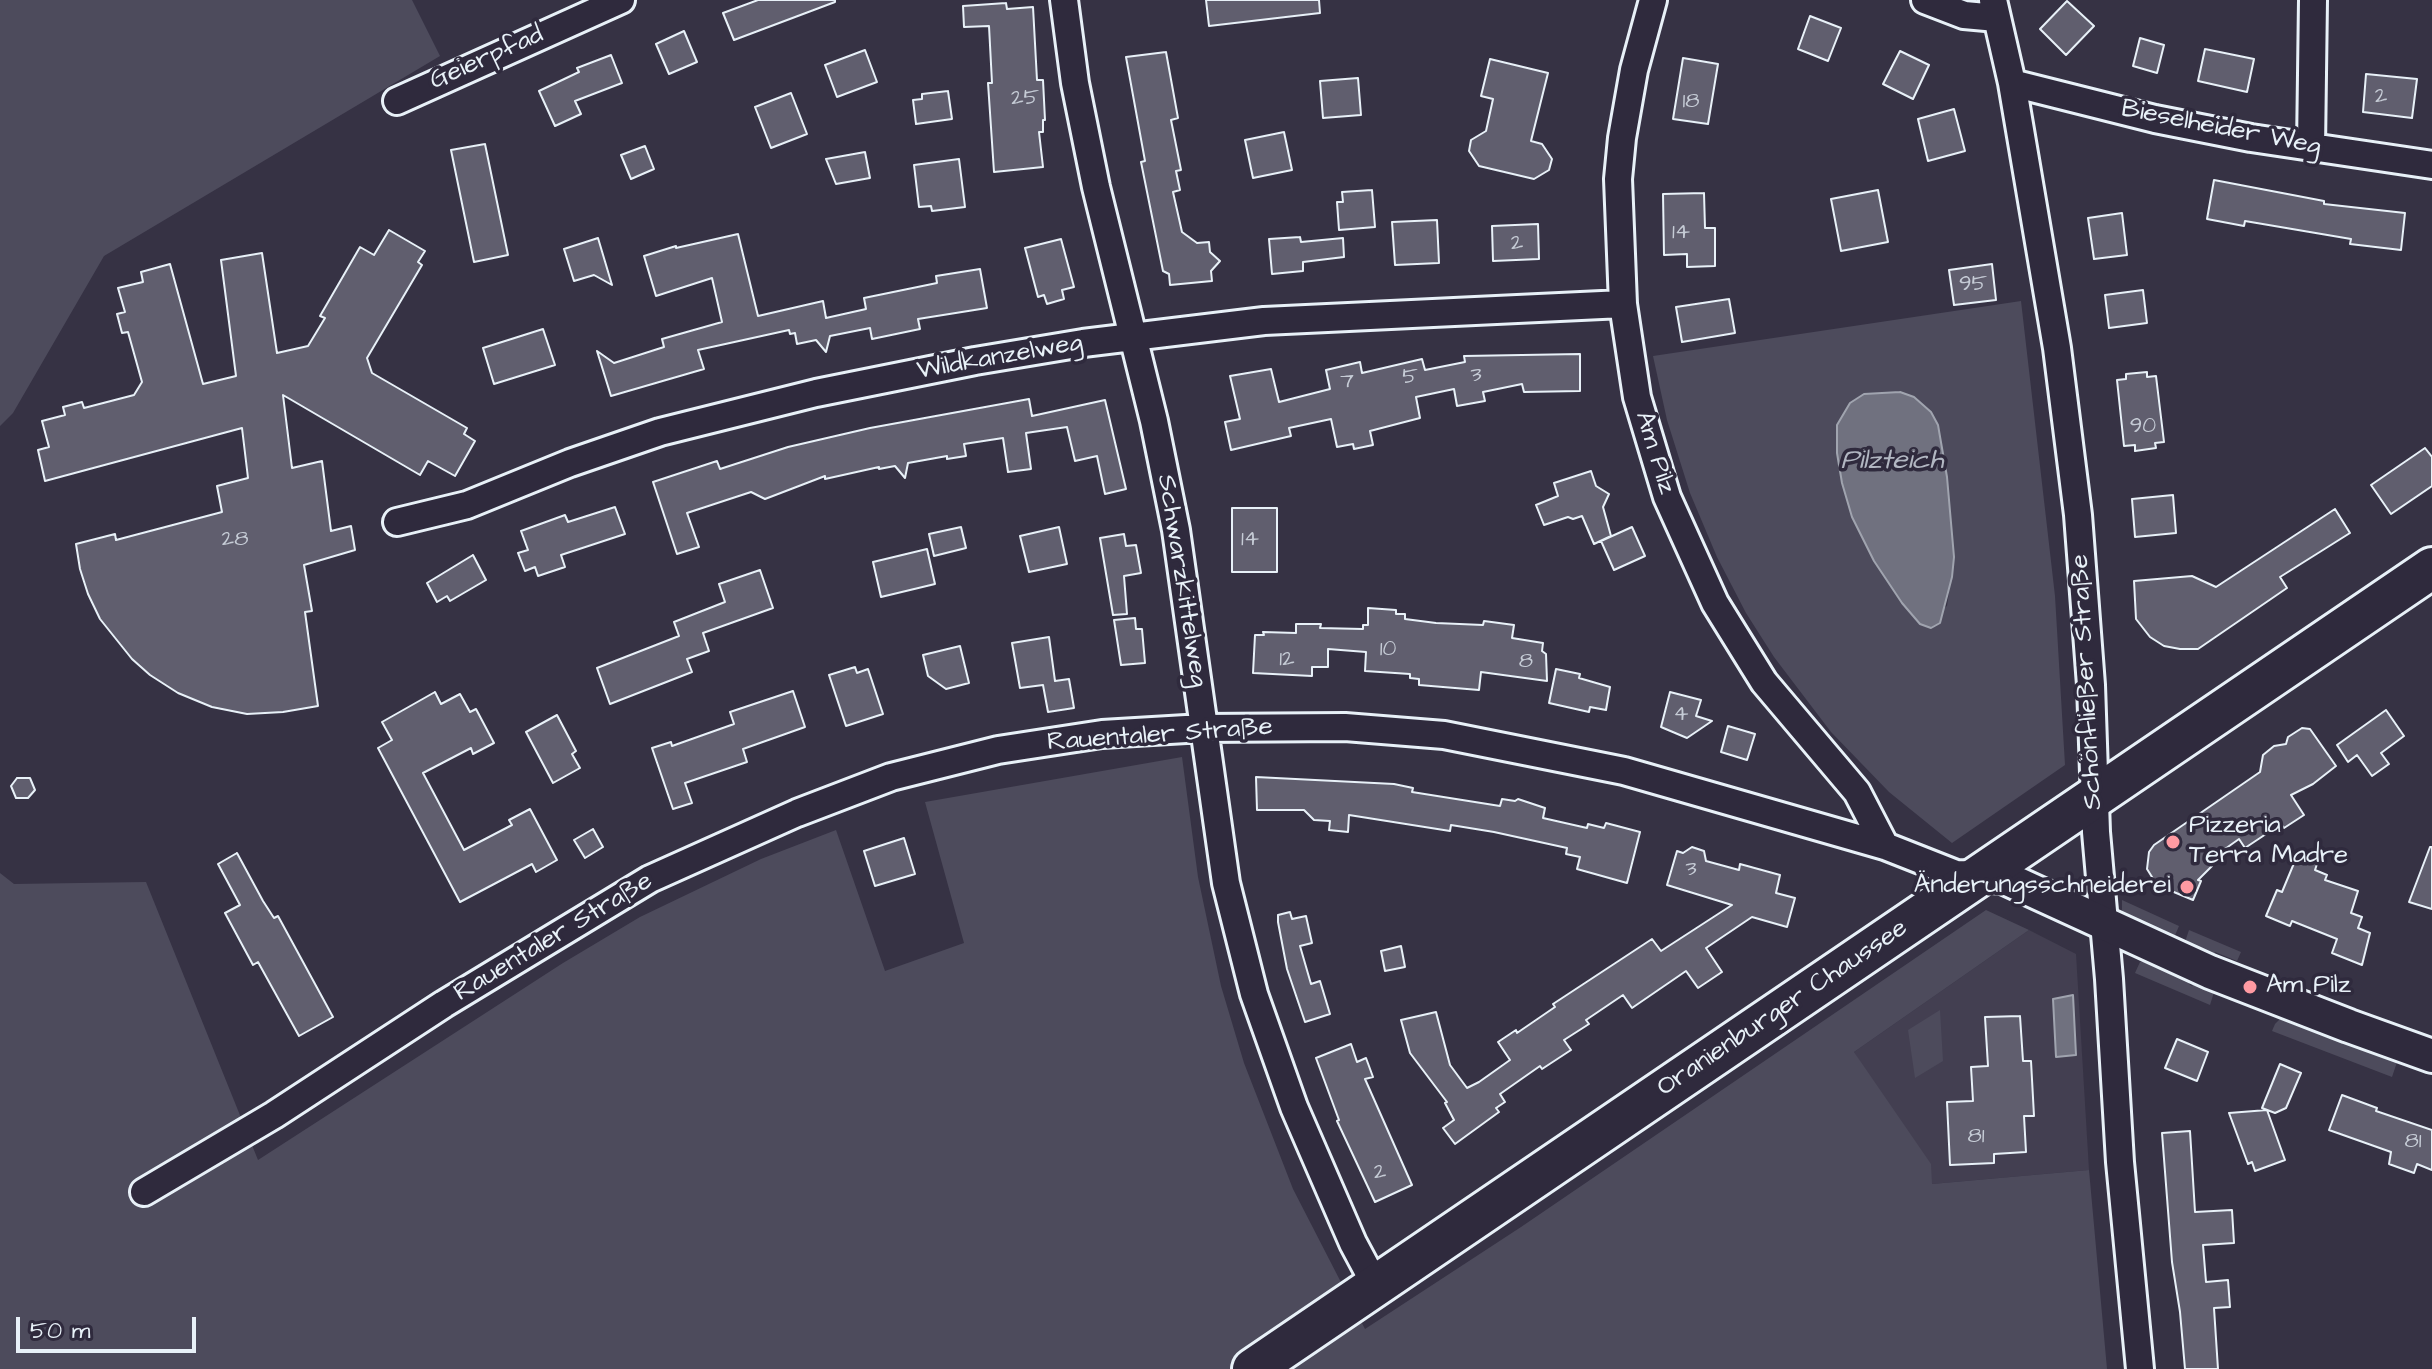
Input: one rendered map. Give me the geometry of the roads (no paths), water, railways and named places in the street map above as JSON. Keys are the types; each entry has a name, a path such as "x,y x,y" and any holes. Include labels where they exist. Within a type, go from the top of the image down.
{"main road":[{"name":"Oranienburger Chaussee","path":"1253,1369 2432,568"}],"street":[{"name":"Geierpfad","path":"397,101 621,0"},
{"name":"Schwarzkittelweg","path":"1064,0 1075,83 1096,187 1154,421 1176,530 1226,883 1254,994 1294,1107 1353,1243 1376,1286"},
{"name":"Am Pilz","path":"1653,0 1634,70 1618,179 1623,304 1635,385 1655,462 1698,570 1715,603 1764,682 1857,792 1885,846"},
{"path":"1925,0 1964,15 1995,9"},
{"path":"2311,148 2313,0"},
{"name":"Schönfließer Straße","path":"1995,9 2012,83 2057,348 2078,515 2120,1162 2140,1369"},
{"name":"Bieselheider Weg","path":"2012,83 2155,119 2311,148 2432,165"},
{"name":"Wildkanzelweg","path":"397,522 467,505 620,446 708,420 913,373 1043,349 1264,321 1623,304"},
{"name":"Rauentaler Straße","path":"144,1192 274,1115 444,1004 650,879 784,818 891,777 998,750 1102,734 1203,728 1345,727 1459,738 1624,771 1885,846 1956,874 1983,875"},
{"path":"1983,875 2003,877 2210,972 2432,1056"}],"water":[{"name":"Pilzteich","path":"1900,392 1914,397 1931,412 1938,425 1947,477 1954,557 1952,577 1940,623 1931,628 1920,624 1902,603 1874,561 1852,517 1837,453 1837,425 1850,403 1864,394"},
{"path":"2073,995 2076,1055 2056,1057 2053,999"}],"place":[{"name":"Pizzeria Terra Madre","path":"2173,842"},
{"name":"Änderungsschneiderei","path":"2187,887"},
{"name":"Am Pilz","path":"2250,987"}]}
